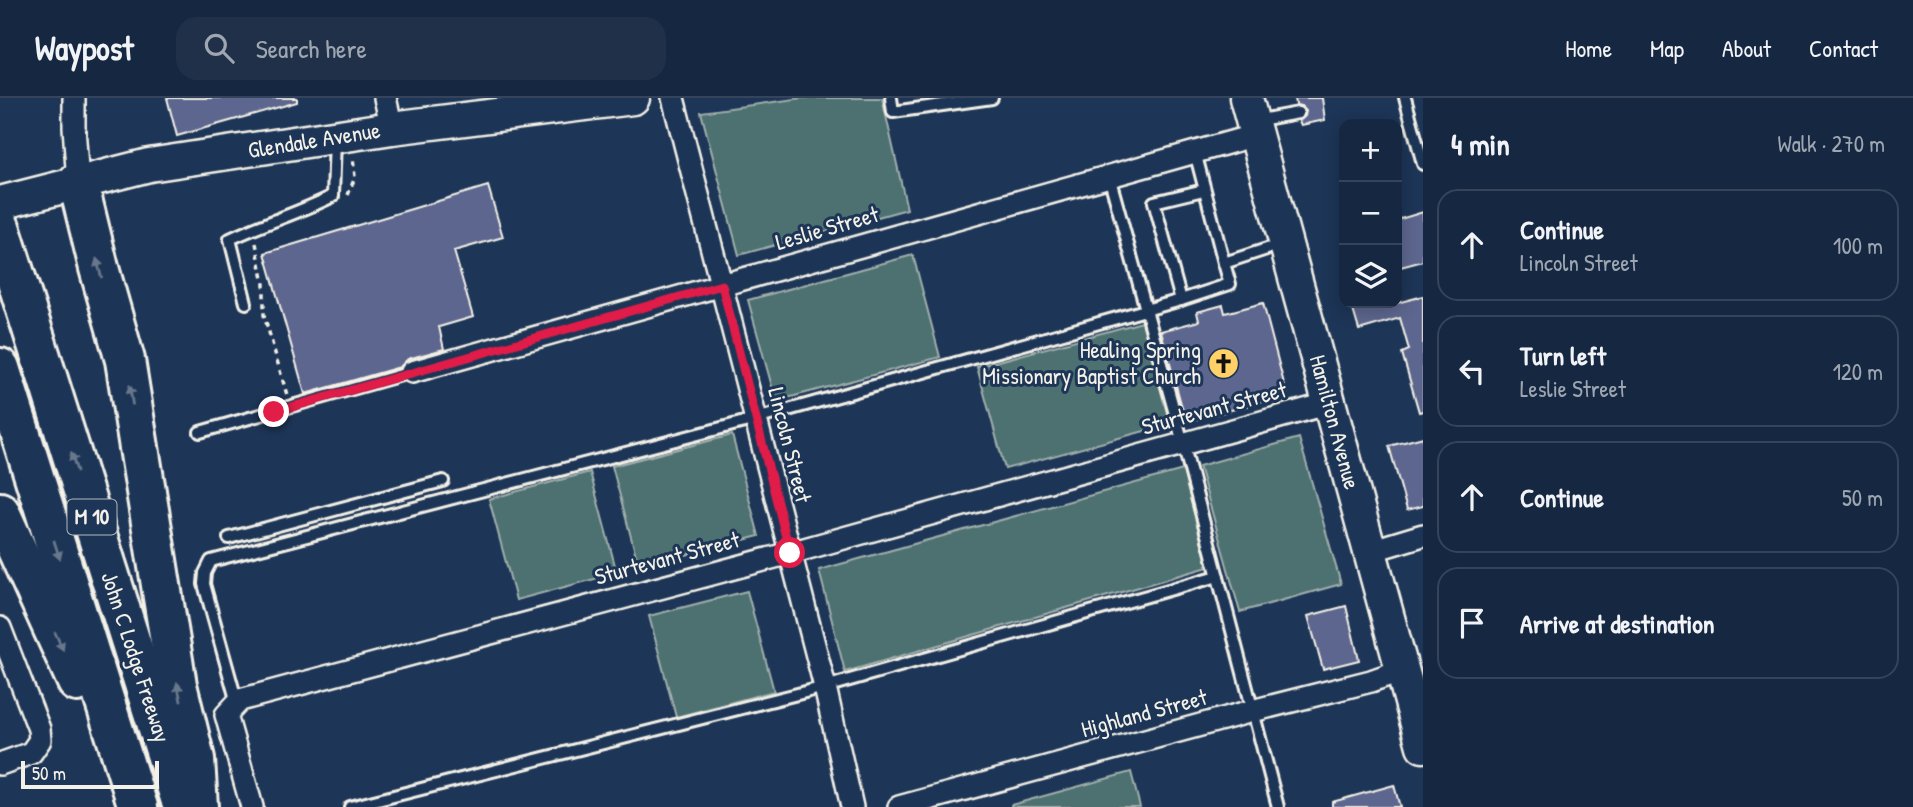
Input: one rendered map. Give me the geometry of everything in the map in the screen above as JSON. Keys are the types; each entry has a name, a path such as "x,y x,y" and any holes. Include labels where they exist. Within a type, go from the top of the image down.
{"highway":[{"path":"78,182 125,360 177,685 195,759 198,807"},
{"name":"John C Lodge Freeway","path":"0,227 183,807"},
{"name":"John C Lodge Freeway","path":"0,368 138,807"},
{"path":"0,512 94,718 122,756"}],"street":[{"path":"74,98 78,182"},
{"name":"Glendale Avenue","path":"0,203 149,165 344,146 388,113 633,98"},
{"name":"Lincoln Street","path":"673,98 825,687 852,807"},
{"name":"Leslie Street","path":"412,372 1195,152 1252,118"},
{"name":"Hamilton Avenue","path":"1252,118 1422,738"},
{"name":"Sturtevant Street","path":"231,709 240,700 790,553 1330,403"},
{"path":"1370,551 1423,536"},
{"path":"0,628 39,729 40,740 36,748 23,757 0,764"},
{"name":"Highland Street","path":"899,807 1371,681 1402,670"},
{"path":"231,709 252,807"}],"lane":[{"path":"891,98 893,112 992,98"},
{"path":"1405,98 1423,164"},
{"path":"1252,118 1297,113"},
{"path":"246,303 230,239 297,214 333,196 344,146"},
{"path":"231,709 204,584 205,573 211,561 756,419 1230,284 1195,152"},
{"path":"1109,176 1278,807"},
{"path":"1181,300 1154,202 1204,190"},
{"path":"1224,263 1286,243"},
{"path":"200,432 412,372"},
{"path":"229,538 346,502 443,481"},
{"path":"346,502 352,524"},
{"path":"350,807 825,687 1218,576"}],"path":[{"path":"343,200 350,192 355,177 344,146"},
{"path":"254,234 264,284 264,315 288,396"}],"green space":[{"path":"802,98 882,98 907,209 739,255 701,112"},
{"path":"913,255 940,357 776,401 748,300"},
{"path":"1142,322 1170,424 1005,469 977,367"},
{"path":"732,435 759,536 639,567 612,466"},
{"path":"1299,438 1341,584 1240,612 1199,466"},
{"path":"1183,470 1208,567 845,672 819,570"},
{"path":"590,472 617,573 516,600 489,499"},
{"path":"747,591 774,691 676,717 649,616"},
{"path":"1131,772 1140,807 1011,807 1011,805"}],"building":[{"path":"167,98 297,98 297,102 177,136"},
{"path":"1295,98 1322,98 1325,120 1301,125 1299,121 1306,111 1296,105"},
{"path":"488,186 503,237 454,251 473,317 439,327 444,349 408,359 400,367 305,394 265,253"},
{"path":"1423,212 1423,261 1402,267 1402,245 1402,218"},
{"path":"1423,296 1423,411 1419,412 1402,353 1409,350 1400,318 1359,330 1352,308 1402,308 1402,302"},
{"name":"Healing Spring Missionary Baptist Church","path":"1263,303 1287,395 1186,422 1161,331 1199,321 1197,312 1223,305 1225,313"},
{"path":"1423,437 1423,506 1407,510 1389,446"},
{"path":"1346,606 1359,660 1323,669 1308,616"},
{"path":"1394,785 1400,807 1332,807 1332,802"}],"place":[{"name":"Healing Spring Missionary Baptist Church","path":"1224,363"}],"route":[{"path":"274,412 722,285 790,553"}]}
